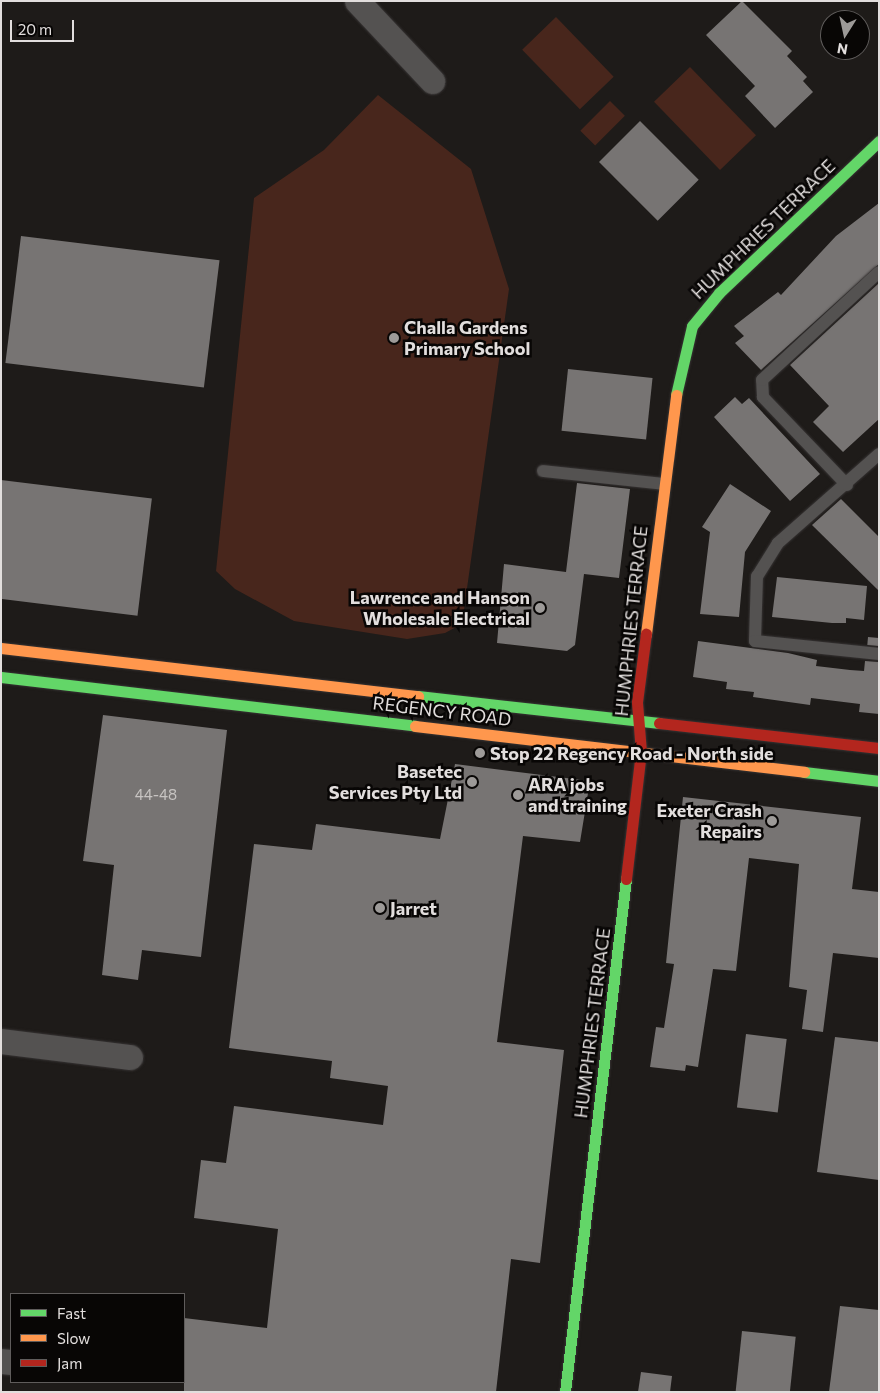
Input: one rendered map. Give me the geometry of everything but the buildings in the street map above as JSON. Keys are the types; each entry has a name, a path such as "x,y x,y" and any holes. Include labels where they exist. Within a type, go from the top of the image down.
{"main road":[{"name":"HUMPHRIES TERRACE","path":"565,1392 641,752 635,719 680,368 692,326 719,293 879,141"},
{"name":"REGENCY ROAD","path":"1,648 879,748"},
{"name":"REGENCY ROAD","path":"1,677 879,781"}],"street":[{"path":"357,1 432,81"},
{"path":"1,1041 130,1057"}],"lane":[{"path":"847,485 763,397 762,380 879,272"},
{"path":"879,454 847,485 778,543 757,576 755,640 879,654"},
{"path":"543,471 664,484"}],"shaded area":[{"path":"556,17 614,77 580,109 522,50"},
{"path":"690,67 756,135 720,170 654,102"},
{"path":"378,95 471,169 509,289 462,624 445,633 407,639 294,621 235,589 216,571 254,198 324,150"},
{"path":"610,101 625,116 595,146 580,131"}],"traffic: fast":[{"path":"676,395 692,326 719,293 879,141"},
{"path":"1,677 415,726"},
{"path":"418,696 659,723"},
{"path":"804,772 879,781"},
{"path":"565,1392 626,879"}],"traffic: slow":[{"path":"646,634 676,395"},
{"path":"1,648 418,696"},
{"path":"415,726 804,772"}],"traffic: jam":[{"path":"626,879 641,752 637,702 646,634"},
{"path":"659,723 879,748"}],"place":[{"name":"Challa Gardens Primary School","path":"394,338"},
{"name":"Lawrence and Hanson Wholesale Electrical","path":"540,608"},
{"name":"Stop 22 Regency Road - North side","path":"480,753"},
{"name":"Basetec Services Pty Ltd","path":"472,782"},
{"name":"ARA jobs and training","path":"518,795"},
{"name":"Exeter Crash Repairs","path":"772,821"},
{"name":"Jarret","path":"380,908"}]}
